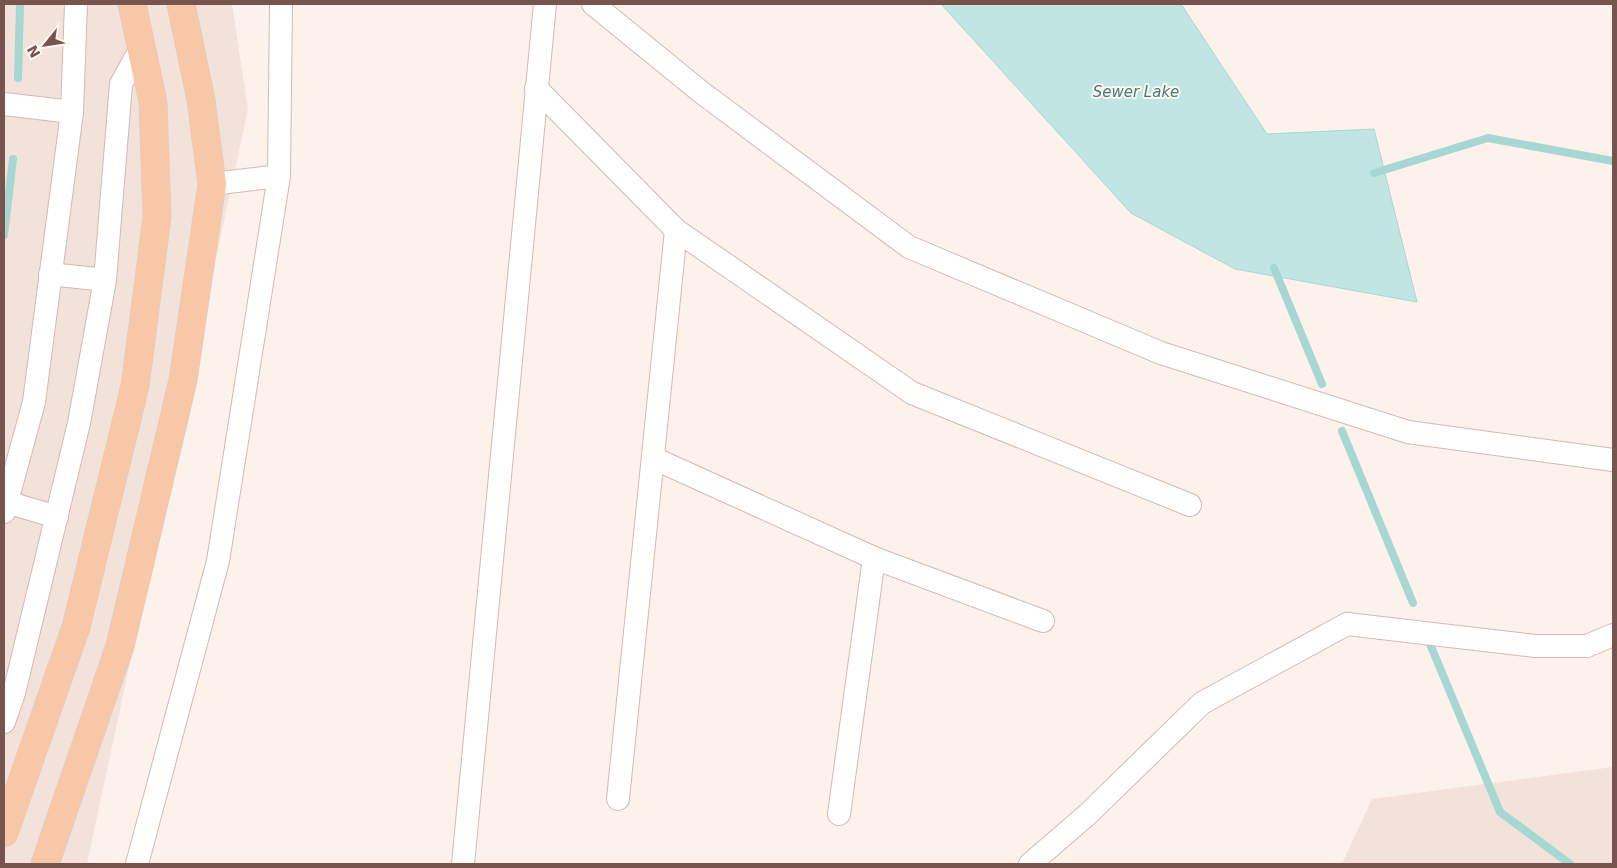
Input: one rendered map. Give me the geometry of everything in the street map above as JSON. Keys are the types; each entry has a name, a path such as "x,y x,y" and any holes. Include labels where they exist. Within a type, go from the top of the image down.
{"main road":[{"path":"4,833 76,626 135,386 157,217 153,102 132,4"},
{"path":"45,864 120,646 183,380 212,184 201,100 181,4"}],"street":[{"path":"57,517 5,507 34,402 72,112 76,4"},
{"path":"137,864 218,560 279,176 281,4"},
{"path":"463,864 545,4"},
{"path":"593,4 701,92 909,247 1161,354 1408,432 1613,460"},
{"path":"4,722 14,693 79,423 105,280 118,143 121,84 142,46"},
{"path":"536,88 676,230 912,393 1190,505"},
{"path":"4,104 72,112"},
{"path":"212,184 279,176"},
{"path":"618,799 676,230"},
{"path":"50,274 105,280"},
{"path":"652,458 874,558 1043,621"},
{"path":"840,814 874,558"},
{"path":"1030,864 1088,814 1202,703 1347,624 1535,646 1587,646 1613,635"}],"shaded area":[{"path":"4,4 232,4 248,109 87,864 4,864"},
{"path":"1613,767 1613,864 1342,864 1372,799"}],"water":[{"name":"Sewer Lake","path":"941,4 1181,4 1267,134 1374,129 1417,302 1235,269 1131,213"}],"waterway":[{"path":"18,78 20,4"},
{"path":"1374,173 1488,138 1613,161"},
{"path":"4,235 13,159"},
{"path":"1274,268 1322,384"},
{"path":"1342,431 1413,603"},
{"path":"1430,644 1500,812 1570,864"}]}
